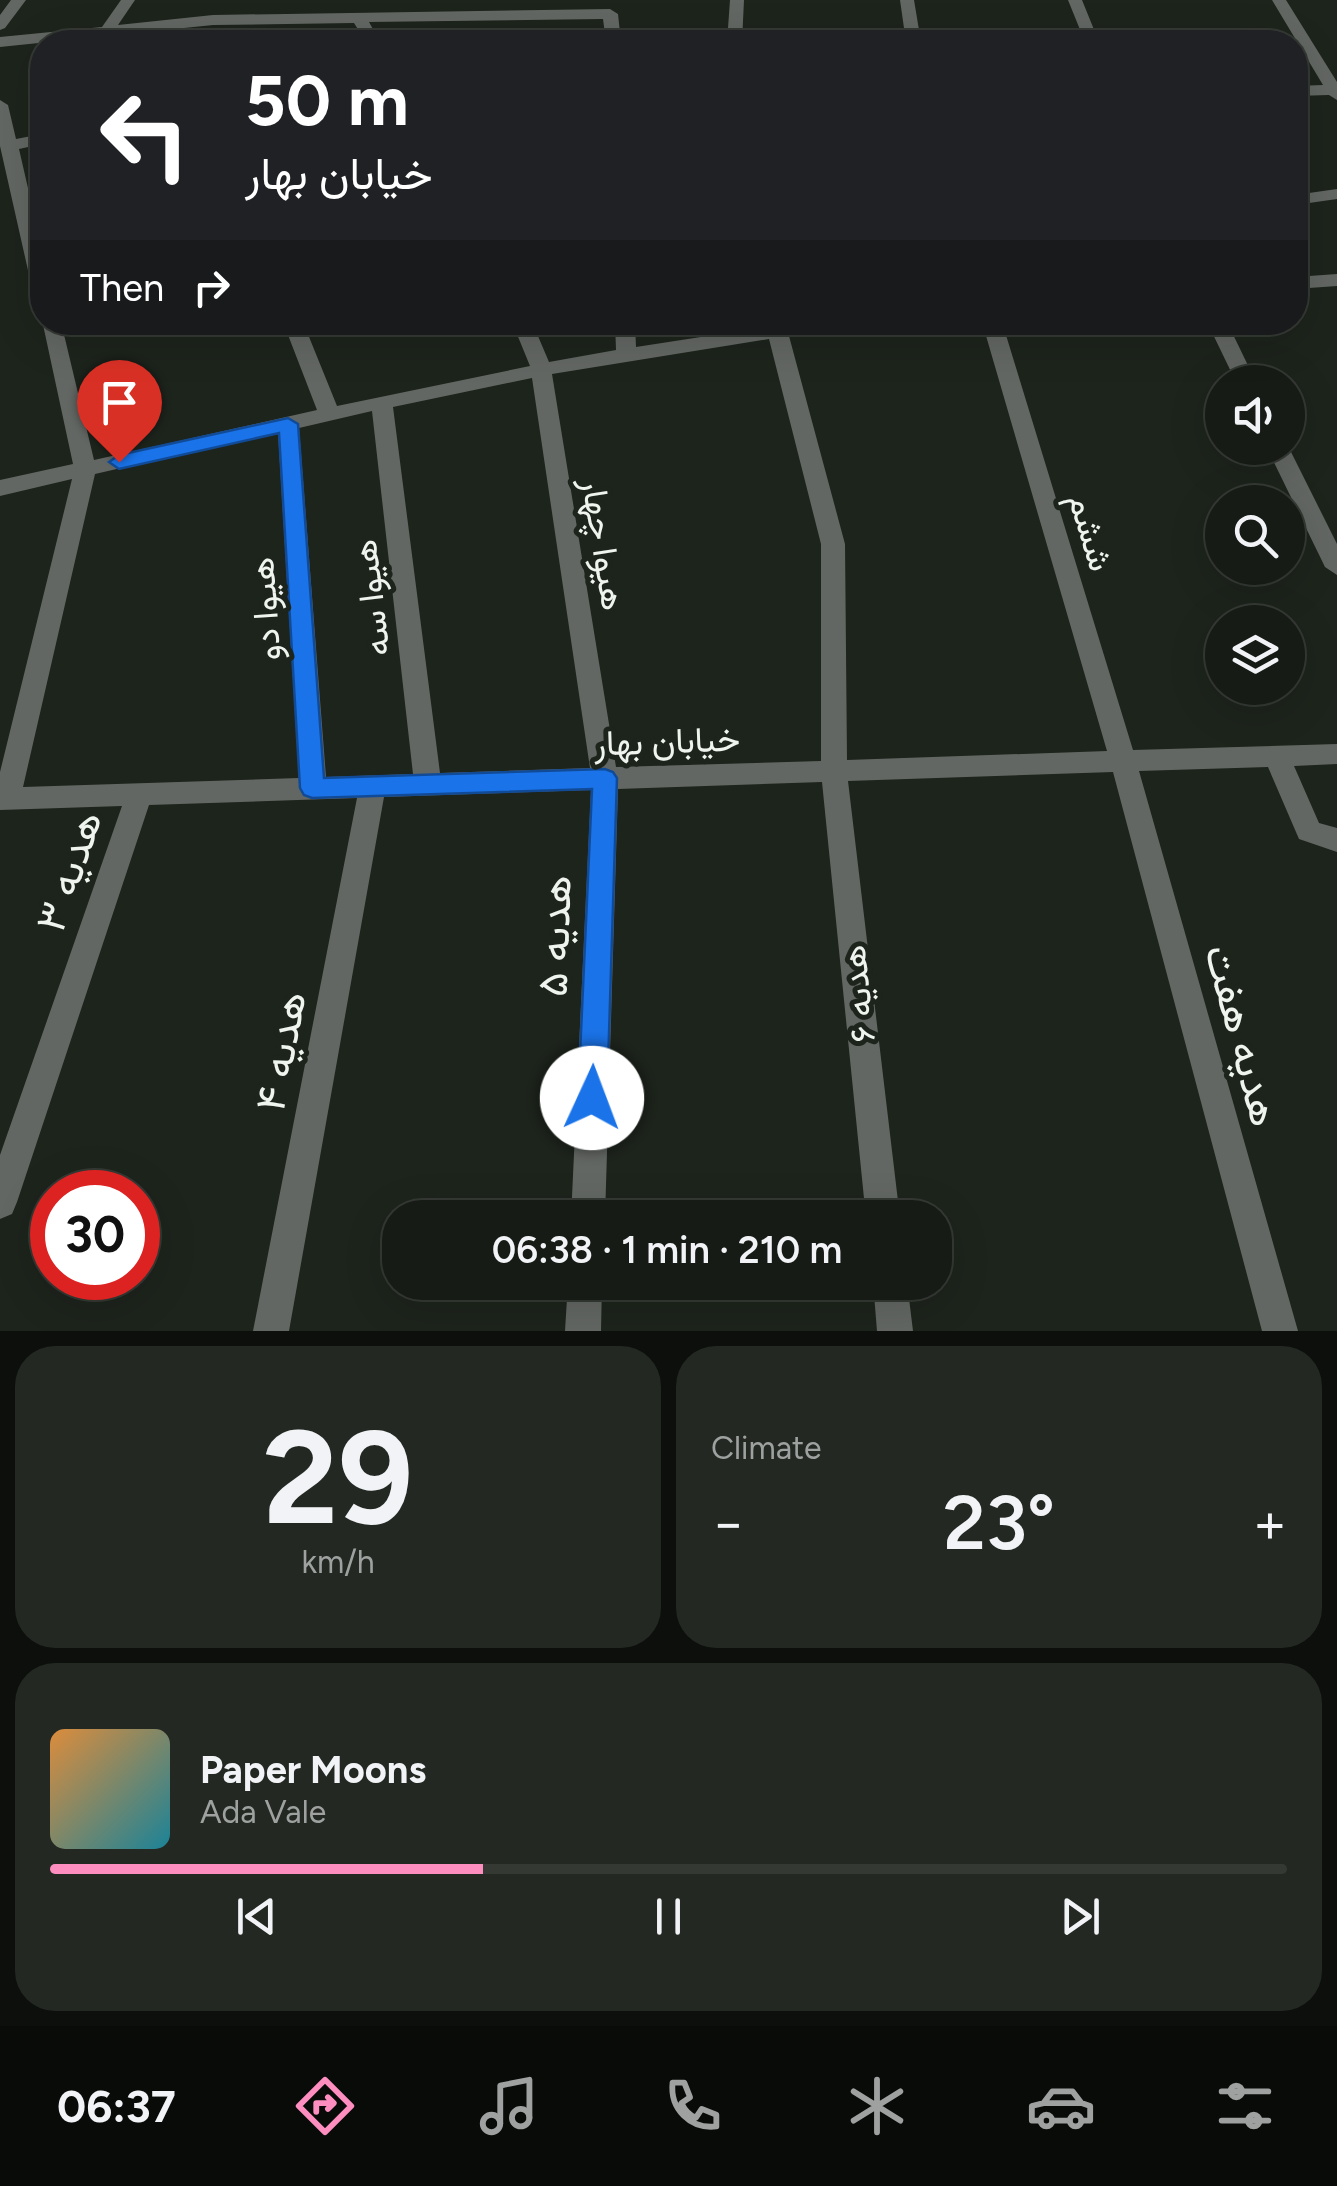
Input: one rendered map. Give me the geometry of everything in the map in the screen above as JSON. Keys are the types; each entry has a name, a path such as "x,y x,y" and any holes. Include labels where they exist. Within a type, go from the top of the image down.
{"street":[{"path":"0,26 20,0"},
{"path":"108,29 128,0"},
{"path":"213,20 224,0"},
{"path":"350,0 351,18 362,30"},
{"path":"736,30 737,0"},
{"path":"907,0 912,30"},
{"path":"1075,0 1087,30"},
{"path":"1279,0 1298,30"},
{"path":"100,30 213,20 610,7"},
{"path":"172,24 175,30"},
{"path":"0,42 30,38"},
{"path":"1308,47 1336,92"},
{"path":"1308,91 1336,92"},
{"path":"0,105 10,146 8,178 30,249"},
{"path":"10,146 30,142"},
{"path":"1308,198 1337,194"},
{"path":"1308,281 1337,280"},
{"path":"3,799 85,470 53,335"},
{"path":"298,335 330,415"},
{"name":"هیوا چهار","path":"527,335 541,368 605,778"},
{"path":"625,335 626,355"},
{"path":"0,488 541,368 733,335"},
{"name":"هدیه ۶","path":"778,335 833,544 834,771 880,1200"},
{"name":"ششم","path":"996,335 1123,761"},
{"path":"1223,335 1238,365"},
{"name":"هیوا سه","path":"382,404 428,785"},
{"name":"هیوا دو","path":"288,424 312,788"},
{"path":"1286,465 1337,567"},
{"name":"خیابان بهار","path":"3,799 1337,754"},
{"path":"1276,756 1308,831 1337,840"},
{"name":"هدیه هفت","path":"1123,761 1280,1331"},
{"name":"هدیه ۵","path":"589,1200 605,778"},
{"name":"هدیه ۴","path":"270,1331 373,786"},
{"name":"هدیه ۳","path":"0,1202 139,796"},
{"path":"583,1331 584,1300"},
{"path":"892,1300 895,1331"}],"route":[{"path":"119,462 288,424 312,788 605,778 592,1098"}]}
